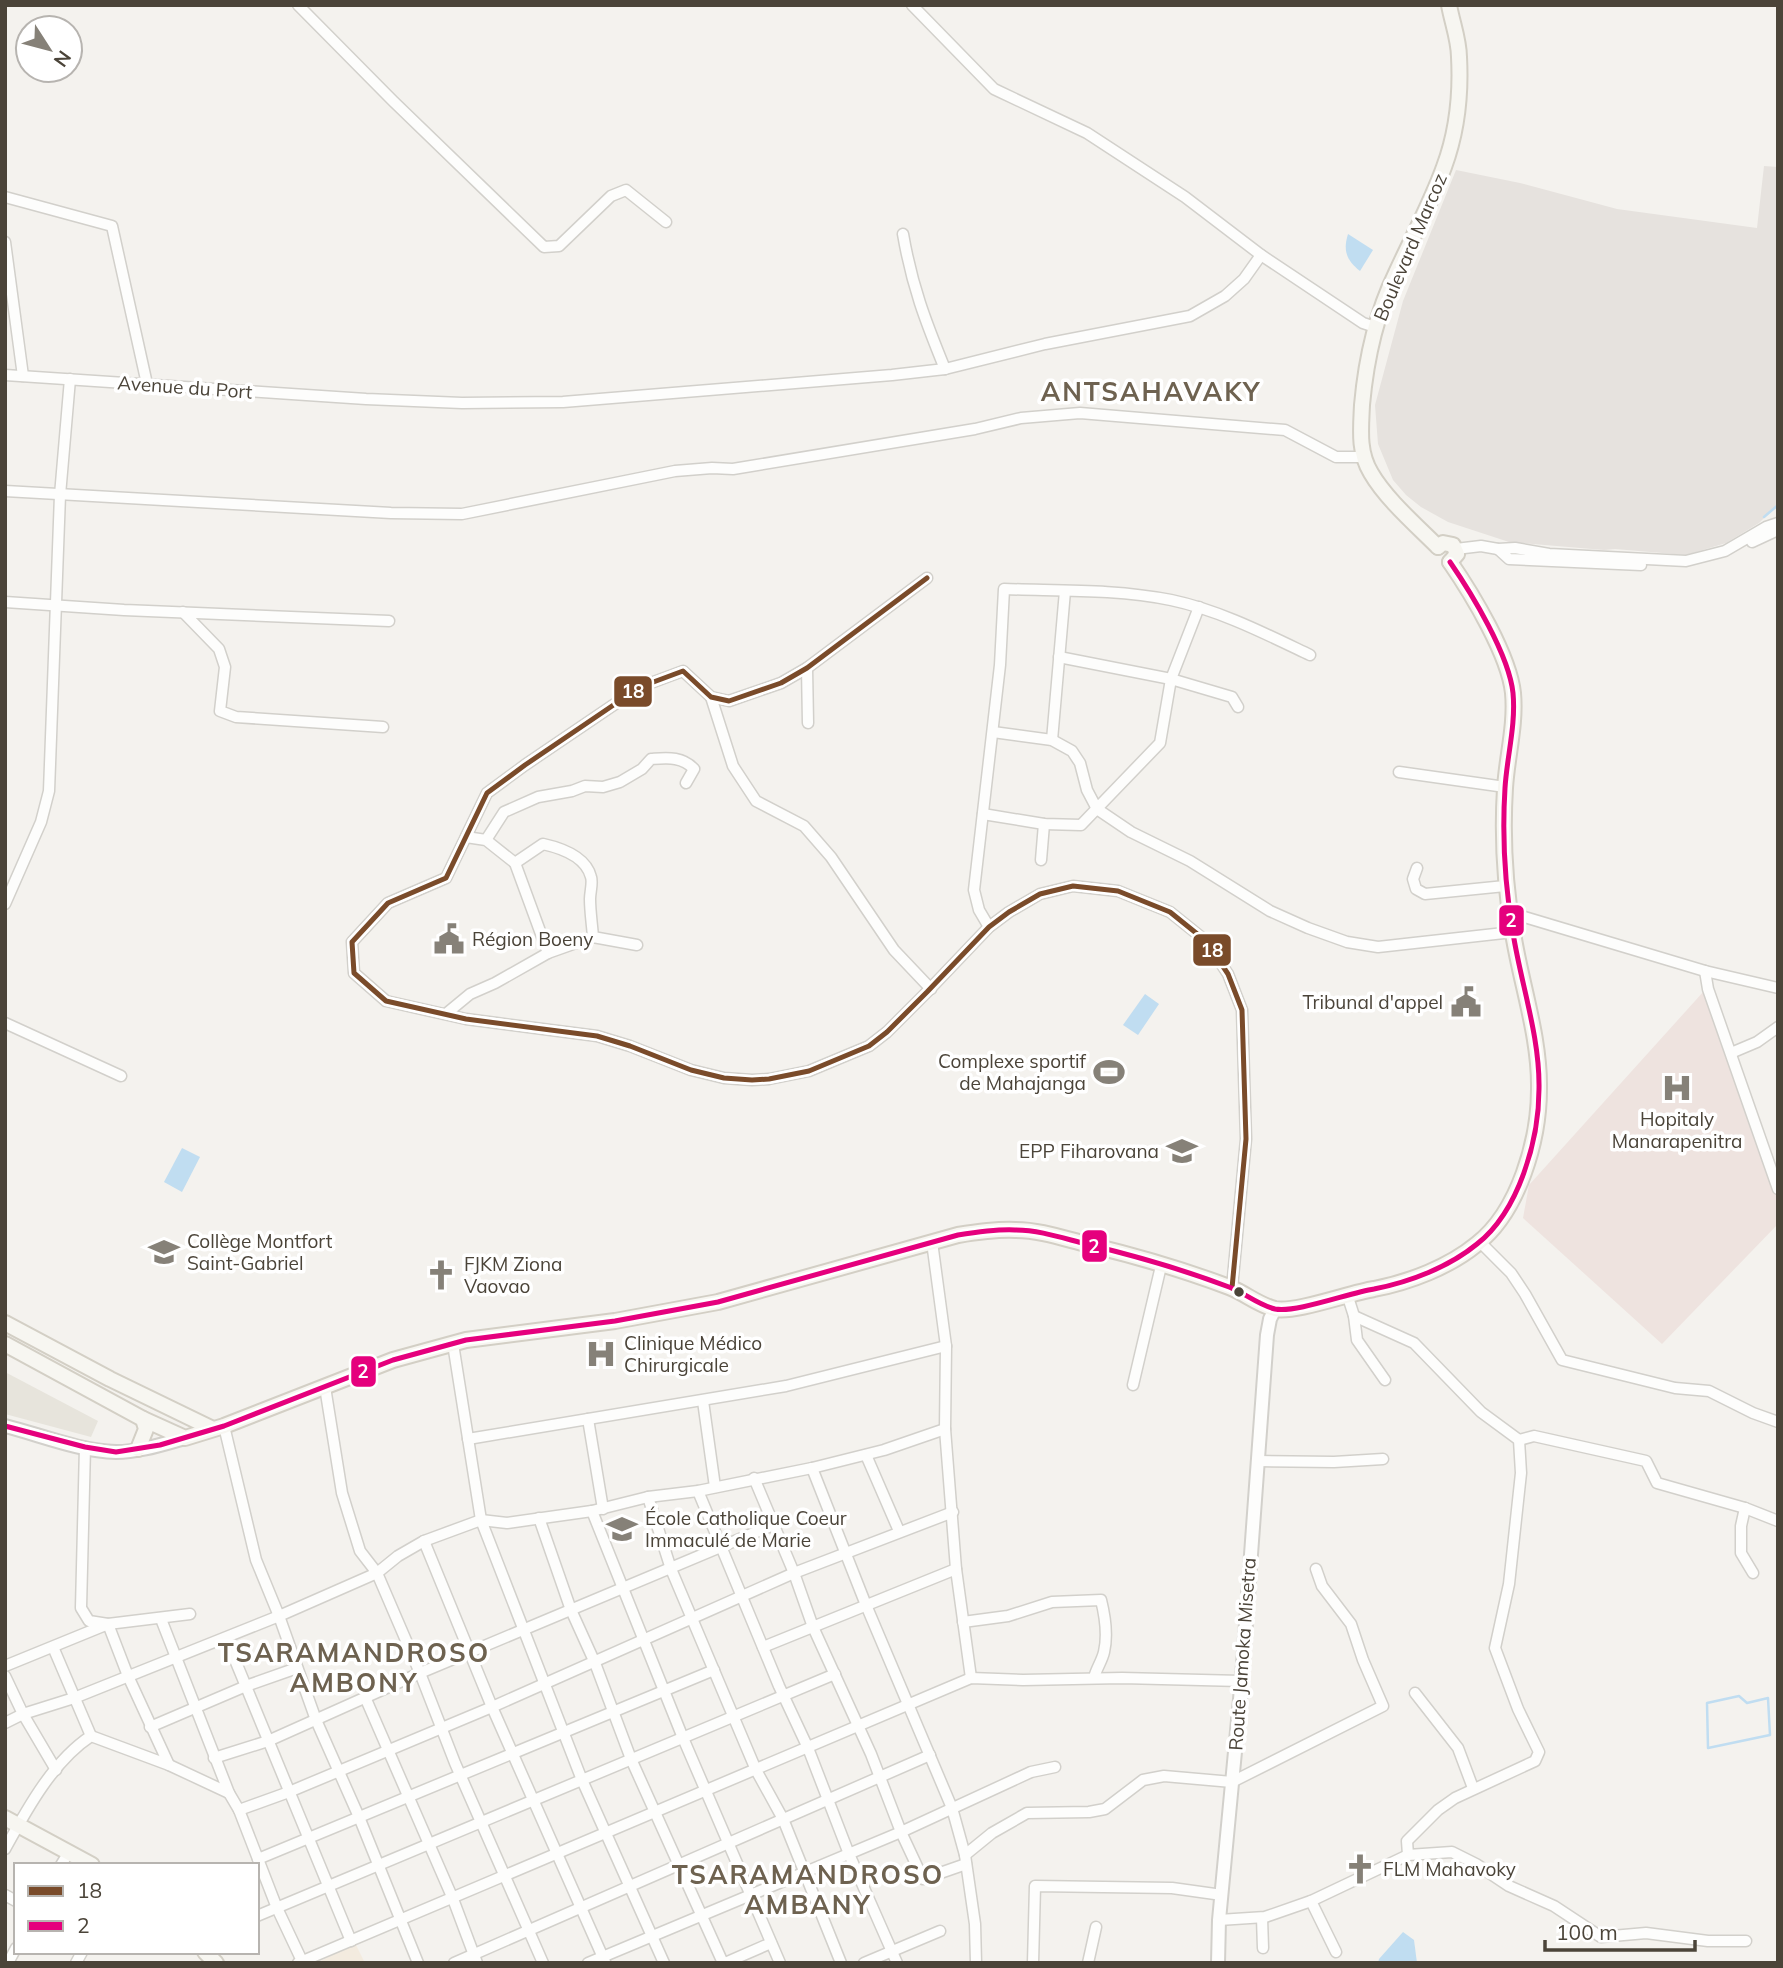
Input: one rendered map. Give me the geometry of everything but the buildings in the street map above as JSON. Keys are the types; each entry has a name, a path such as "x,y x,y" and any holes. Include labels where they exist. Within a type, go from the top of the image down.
{"main road":[{"name":"Boulevard Marcoz","path":"1449,5 1459,56 1460,92 1455,121 1444,167 1395,275 1375,327 1364,379 1360,437 1370,472 1438,547 1438,559 1444,563 1453,556"},
{"path":"217,1427 110,1379 10,1325 5,1345 185,1438 217,1427 285,1401 326,1387 393,1360 453,1344 615,1321 718,1302 958,1235 986,1231 1035,1231 1111,1250 1232,1288 1275,1309 1298,1308 1384,1287 1432,1271 1480,1242 1515,1195 1532,1150 1539,1090 1535,1045 1506,886 1505,787 1511,751 1513,692 1501,652 1461,577 1453,556"},
{"path":"101,1396 110,1379"},
{"path":"138,1449 146,1429 144,1419"},
{"path":"12,1821 65,1858 84,1863"}],"street":[{"path":"298,5 544,247 559,246 611,196 626,190 666,222"},
{"path":"912,5 994,89 1087,133 1185,197 1261,255 1363,323 1375,327"},
{"path":"5,197 112,226 147,384"},
{"path":"903,234 910,276 945,369"},
{"path":"5,242 23,376"},
{"name":"Avenue du Port","path":"5,375 461,403 563,402 945,369 1045,344 1190,316 1225,296 1244,279 1261,255"},
{"path":"5,904 41,822 49,791 60,495 70,379"},
{"path":"5,491 391,513 462,514 675,471 733,469 976,429 1021,418 1080,413 1285,430 1336,457 1364,457"},
{"path":"1453,556 1481,546 1549,554 1685,561 1725,551 1778,523"},
{"path":"1498,549 1509,559 1686,567 1728,556 1778,530"},
{"path":"927,578 807,668 781,683 729,701 712,697 683,671 640,687 524,765 487,793 446,878 388,903 352,942 354,973 386,1001 466,1018 597,1035 691,1070 724,1078 752,1080 809,1071 869,1046 887,1032 989,927 1040,894 1073,886 1118,891 1170,912 1206,941 1228,974 1242,1010 1246,1139 1232,1288"},
{"path":"989,927 979,910 974,890 1000,665 1004,589 1113,592 1170,600 1199,607 1310,655"},
{"path":"1052,740 1065,591"},
{"path":"5,602 124,610 389,621"},
{"path":"983,814 1044,824 1081,825 1097,810 1160,743 1171,679 1199,607"},
{"path":"183,612 219,649 225,667 220,711 236,717 383,727"},
{"path":"1059,657 1171,679 1232,697 1238,707"},
{"path":"807,668 808,723"},
{"path":"712,697 733,766 756,801 804,826 831,857 894,950 930,989"},
{"path":"993,732 1052,740 1072,751 1080,763 1087,790 1097,810 1131,832 1190,861 1270,911 1347,942 1378,947 1513,932"},
{"path":"486,840 505,812 538,797 585,786 603,787 620,782 642,769 651,759 672,758 687,761 694,769 686,783"},
{"path":"1399,772 1505,787"},
{"path":"1041,860 1044,824"},
{"path":"466,837 486,840 515,863 548,953"},
{"path":"515,863 543,844 558,847 584,864 592,877 590,900 593,937"},
{"path":"1417,868 1413,879 1416,889 1425,894 1506,886"},
{"path":"1511,913 1705,971 1778,988"},
{"path":"447,1013 470,994 548,953 593,937 637,945"},
{"path":"1705,971 1708,989 1731,1053 1772,1154 1778,1189"},
{"path":"5,1023 121,1076"},
{"path":"1731,1053 1757,1042 1778,1027"},
{"path":"932,1242 946,1346 945,1429 956,1569 971,1678"},
{"path":"1480,1242 1510,1273 1525,1294 1562,1360 1675,1388 1709,1391 1752,1413 1778,1422"},
{"path":"1133,1385 1161,1266"},
{"path":"1347,1294 1354,1316 1357,1340 1385,1380"},
{"name":"Route Jamoka Misetra","path":"1218,1963 1219,1920 1267,1344 1270,1319 1275,1309"},
{"path":"1354,1316 1414,1343 1480,1412 1519,1440"},
{"path":"453,1344 481,1520 582,1780 664,1963"},
{"path":"468,1439 786,1386 946,1346"},
{"path":"326,1387 342,1493 360,1551 377,1573 460,1775 543,1963"},
{"path":"703,1401 715,1487"},
{"path":"588,1419 598,1510 621,1588 780,1963"},
{"path":"5,1426 85,1447 116,1452 185,1438"},
{"path":"217,1427 256,1560 316,1720 359,1817 418,1963"},
{"path":"5,1723 279,1616 377,1573 398,1556 424,1541 481,1520 507,1523 598,1510 648,1497 698,1491 866,1455 945,1429"},
{"path":"1519,1440 1534,1436 1646,1461 1657,1482 1745,1508 1778,1521"},
{"path":"1408,1855 1407,1841 1438,1810 1473,1788 1535,1761 1539,1752 1518,1709 1495,1648 1510,1584 1521,1473 1519,1440"},
{"path":"85,1447 81,1608 89,1621 108,1624 190,1614"},
{"path":"866,1455 899,1531"},
{"path":"1257,1461 1334,1462 1383,1459"},
{"path":"812,1468 907,1705 952,1808 966,1860 975,1924 976,1963"},
{"path":"754,1478 794,1573 813,1627 881,1776 901,1832 923,1878 966,1860 992,1833 1027,1812 1088,1812 1105,1809 1143,1780 1164,1776 1232,1782 1384,1706 1363,1660 1351,1624 1322,1586 1315,1569"},
{"path":"698,1491 783,1695 829,1796 849,1854 897,1963"},
{"path":"648,1497 671,1569 756,1770 783,1819 841,1963"},
{"path":"1745,1508 1741,1526 1741,1553 1753,1573"},
{"path":"239,1810 492,1707 794,1573 953,1511"},
{"path":"540,1518 571,1611 595,1663 631,1759 677,1865 724,1963 771,1942"},
{"path":"214,1758 268,1741 469,1652 773,1525"},
{"path":"424,1541 492,1707 604,1960"},
{"path":"763,1647 956,1569"},
{"path":"963,1622 1008,1616 1052,1602 1101,1600 1105,1618 1104,1654 1097,1665 1094,1678"},
{"path":"161,1619 197,1707 214,1758 239,1810 300,1962 971,1678 1023,1681 1094,1678 1241,1681"},
{"path":"5,1666 108,1624"},
{"path":"108,1624 150,1727 169,1765"},
{"path":"226,1638 351,1941"},
{"path":"53,1647 91,1736 169,1765 229,1793"},
{"path":"150,1727 246,1686 297,1668"},
{"path":"258,1859 713,1670"},
{"path":"259,1915 835,1674"},
{"path":"5,1676 23,1714 56,1770"},
{"path":"1415,1693 1458,1748 1473,1788"},
{"path":"365,1697 476,1958"},
{"path":"5,1849 12,1821 77,1745 91,1736"},
{"path":"454,1963 476,1958 528,1930 783,1819 829,1796 930,1755"},
{"path":"588,1963 604,1960 652,1936 901,1832 1031,1772 1055,1767"},
{"path":"1219,1920 1262,1917 1311,1901 1408,1855 1452,1852 1509,1886 1553,1906 1601,1937 1646,1933 1708,1941 1746,1941"},
{"path":"1033,1963 1035,1886 1172,1888 1222,1895"},
{"path":"1311,1901 1336,1952"},
{"path":"1262,1917 1263,1948"},
{"path":"1088,1963 1097,1927"},
{"path":"864,1963 940,1931"}],"shaded area":[{"path":"1764,166 1778,167 1778,504 1759,523 1726,543 1686,555 1604,550 1509,542 1448,522 1406,495 1393,480 1378,444 1375,405 1403,301 1456,170 1520,183 1617,209 1757,228"},
{"name":"Hopitaly Manarapenitra","path":"1704,991 1778,1198 1778,1224 1662,1344 1523,1218 1529,1185"},
{"path":"5,1372 98,1421 91,1437 5,1414"},
{"path":"355,1943 365,1963 317,1963"}],"water":[{"path":"1348,234 1373,250 1360,271 1347,254"},
{"path":"1145,994 1159,1004 1138,1035 1123,1025"},
{"path":"182,1148 200,1157 182,1192 164,1182"},
{"path":"1403,1932 1414,1940 1417,1963 1378,1963 1379,1959"}],"waterway":[{"path":"1764,517 1778,505"},
{"path":"1739,1696 1747,1703 1768,1698 1770,1735 1708,1748 1707,1703 1739,1696"}],"transit line":[{"name":"2","path":"5,1426 85,1447 116,1452 160,1445 224,1426 393,1360 466,1340 615,1321 718,1302 958,1235 987,1231 1008,1230 1053,1235 1125,1254 1229,1287 1275,1309 1309,1305 1401,1282 1454,1260 1492,1230 1515,1194 1530,1152 1539,1089 1536,1050 1516,952 1505,861 1505,788 1513,693 1505,661 1497,643 1479,607 1450,562"},
{"name":"18","path":"927,578 807,668 781,683 729,701 711,697 683,671 640,687 525,765 487,793 446,878 388,903 352,942 354,973 386,1001 466,1019 597,1036 691,1070 724,1078 769,1079 809,1071 869,1046 887,1032 989,927 1040,894 1073,886 1118,891 1170,912 1206,941 1228,974 1242,1010 1246,1139 1232,1288"}],"place":[{"name":"Région Boeny","path":"449,939"},
{"name":"Tribunal d'appel","path":"1466,1002"},
{"name":"Complexe sportif de Mahajanga","path":"1109,1072"},
{"name":"Hopitaly Manarapenitra","path":"1677,1088"},
{"name":"EPP Fiharovana","path":"1182,1151"},
{"name":"Collège Montfort Saint-Gabriel","path":"164,1252"},
{"name":"FJKM Ziona Vaovao","path":"441,1275"},
{"name":"Clinique Médico Chirurgicale","path":"601,1354"},
{"name":"École Catholique Coeur Immaculé de Marie","path":"622,1529"},
{"name":"FLM Mahavoky","path":"1360,1869"}],"district":[{"name":"ANTSAHAVAKY","path":"1151,392"},
{"name":"TSARAMANDROSO AMBONY","path":"354,1668"},
{"name":"TSARAMANDROSO AMBANY","path":"808,1890"}]}
